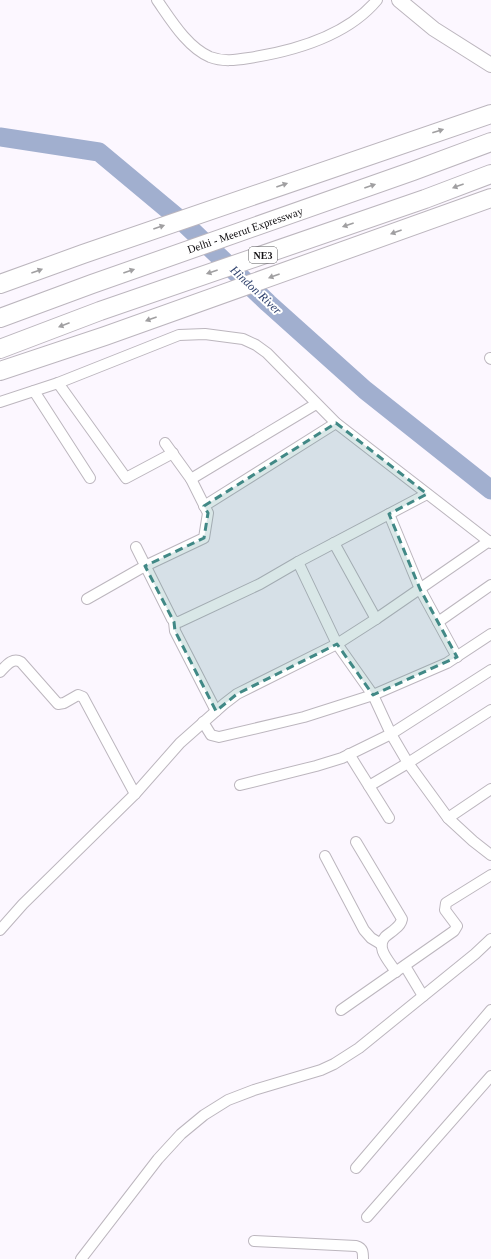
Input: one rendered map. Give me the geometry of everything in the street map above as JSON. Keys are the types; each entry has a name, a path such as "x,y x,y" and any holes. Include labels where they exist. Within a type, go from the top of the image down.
{"highway":[{"path":"0,284 491,114"},
{"name":"Delhi - Meerut Expressway","path":"0,318 491,142"},
{"name":"NE3","path":"0,349 100,311 491,174"},
{"path":"0,371 105,336 491,198"}],"street":[{"path":"157,0 187,40 197,49 217,60 231,60 272,54 305,45 346,26 371,7 377,0"},
{"path":"399,0 434,29 491,65"},
{"path":"0,402 34,392 179,335 205,334 243,339 256,345 267,353 336,423 490,542 376,620 337,644 237,694 180,743 135,794 23,904 0,930"},
{"path":"58,383 126,478 173,453"},
{"path":"34,392 90,478"},
{"path":"191,479 316,404"},
{"path":"204,506 336,423"},
{"path":"87,599 145,566 204,538 208,513 191,479 166,443"},
{"path":"174,622 176,623 182,621 260,584 298,562 428,494"},
{"path":"389,514 420,589 457,657"},
{"path":"334,543 376,620"},
{"path":"136,547 174,622 175,631 216,711"},
{"path":"298,562 337,644 373,695 391,734 408,763 448,818 491,855"},
{"path":"438,622 491,585"},
{"path":"203,722 211,735 219,737 304,717 373,695 447,663 491,634"},
{"path":"0,672 11,661 18,660 58,704 64,703 78,695 83,696 135,794"},
{"path":"240,785 316,766 349,754 391,734 491,670"},
{"path":"369,786 491,710"},
{"path":"349,754 389,818"},
{"path":"448,818 491,789"},
{"path":"356,842 402,919 401,924 384,938 381,944 382,949 385,955 401,969 423,996"},
{"path":"325,856 364,930 371,938 381,944"},
{"path":"341,1010 456,930 456,923 445,910 446,903 491,875"},
{"path":"81,1259 158,1159 181,1134 204,1115 228,1100 254,1090 321,1070 334,1064 359,1048 475,954 491,939"},
{"path":"356,1168 491,1010"},
{"path":"367,1217 491,1076"},
{"path":"254,1241 356,1246 360,1247 363,1251 363,1259"}],"highlighted area":[{"path":"336,423 427,494 389,514 420,589 457,657 373,695 337,644 237,694 216,711 175,631 174,622 145,566 204,538 208,513 204,506"}],"waterway":[{"name":"Hindon River","path":"0,137 99,152 184,223 268,303 365,390 491,490"}]}
